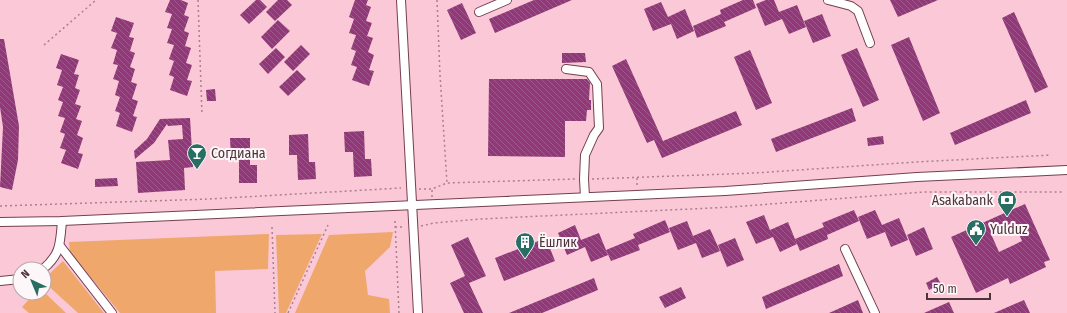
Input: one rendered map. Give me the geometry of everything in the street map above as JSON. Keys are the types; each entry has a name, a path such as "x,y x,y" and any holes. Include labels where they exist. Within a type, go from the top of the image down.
{"street":[{"path":"401,0 418,313"},
{"path":"479,12 507,0"},
{"path":"828,0 850,6 858,11 870,43"},
{"path":"566,69 589,72 597,84 599,128 594,135 585,155 585,198"},
{"path":"0,222 62,221 585,198 725,191 917,177 1067,170"},
{"path":"52,261 60,246 62,221"},
{"path":"60,246 112,313"},
{"path":"845,249 875,313"},
{"path":"0,281 12,280"}],"path":[{"path":"44,45 96,0"},
{"path":"198,0 202,115"},
{"path":"437,0 447,183"},
{"path":"418,189 432,189 447,183 755,174 1051,155"},
{"path":"637,177 637,188"},
{"path":"0,206 209,199 401,188"},
{"path":"432,189 432,197"},
{"path":"419,226 434,223 480,220 732,207 924,192 1064,192"},
{"path":"395,222 399,313"},
{"path":"288,313 328,225"},
{"path":"395,227 407,226"},
{"path":"272,227 275,313"}],"shaded area":[{"path":"393,232 390,247 365,271 368,295 389,299 390,313 295,313 329,235"},
{"path":"269,234 268,269 215,271 216,313 120,313 70,252 69,242"},
{"path":"322,234 286,313 279,313 276,235"},
{"path":"63,261 104,313 78,313 52,289 52,271"},
{"path":"52,300 66,313 29,313 22,307 28,301 52,301"}],"building":[{"path":"170,0 181,0 188,3 184,15 189,17 184,31 189,33 185,46 191,48 186,63 192,65 187,80 192,81 187,96 170,90 174,77 169,75 174,61 169,59 174,45 167,43 172,29 167,28 172,14 165,12"},
{"path":"256,0 260,0 267,7 249,24 240,15"},
{"path":"278,0 287,0 292,5 275,21 266,12"},
{"path":"355,0 368,0 366,5 371,7 366,21 372,23 367,36 373,38 368,52 374,55 369,70 374,71 369,86 352,80 357,67 351,65 356,51 351,49 356,35 349,33 354,19 349,17"},
{"path":"534,0 572,0 495,33 489,19"},
{"path":"743,0 753,0 756,8 724,22 726,26 697,38 693,26 721,14 720,10"},
{"path":"766,0 774,0 779,12 797,5 806,27 789,34 782,19 765,26 756,4"},
{"path":"890,0 938,0 898,17"},
{"path":"661,2 668,17 685,9 694,31 677,39 671,24 653,31 644,9"},
{"path":"462,3 476,33 461,40 447,10"},
{"path":"1014,12 1048,87 1035,93 1002,18"},
{"path":"822,14 831,36 813,43 804,21"},
{"path":"116,17 134,23 129,37 134,38 130,51 135,53 130,67 135,69 131,82 137,84 132,99 138,101 133,116 137,117 132,132 116,126 120,113 115,111 120,97 115,95 119,81 113,79 118,65 113,64 117,50 111,48 117,33 111,31"},
{"path":"278,20 290,31 272,49 261,37"},
{"path":"909,37 940,113 923,121 891,45"},
{"path":"0,39 4,39 19,126 18,160 12,190 0,187 3,127 0,107"},
{"path":"301,45 310,54 293,71 284,62"},
{"path":"276,48 285,57 268,74 259,64"},
{"path":"857,48 879,100 863,107 841,55"},
{"path":"750,50 772,103 756,110 734,57"},
{"path":"562,53 585,53 586,62 562,63"},
{"path":"61,54 79,60 74,74 79,75 75,88 80,90 75,104 81,106 76,119 82,121 77,135 83,138 78,153 83,154 78,169 61,163 66,150 60,148 65,134 60,132 65,118 58,116 63,102 58,100 63,87 57,85 62,70 56,68"},
{"path":"626,59 663,141 736,111 742,125 662,158 654,140 647,143 612,66"},
{"path":"297,70 306,79 288,96 279,87"},
{"path":"489,79 587,79 590,83 589,100 591,100 591,110 587,110 586,121 565,121 565,157 488,156"},
{"path":"215,89 216,101 207,101 206,90"},
{"path":"1026,100 1031,113 955,145 950,133"},
{"path":"852,108 856,121 776,152 771,139"},
{"path":"190,118 193,167 184,168 185,190 138,193 136,162 170,160 168,140 183,139 182,125 168,126 167,124 154,143 135,159 134,151 147,139 160,119"},
{"path":"364,131 365,159 371,159 372,176 354,177 353,152 345,152 344,132"},
{"path":"308,134 309,162 315,162 316,179 298,180 297,155 289,155 289,135"},
{"path":"883,136 884,144 868,146 867,138"},
{"path":"230,138 250,138 250,165 257,165 257,183 239,183 239,158 231,159"},
{"path":"117,178 118,186 95,187 95,179"},
{"name":"Yulduz","path":"1025,204 1050,260 1044,262 1046,267 1010,284 1008,278 976,293 951,237","holes":["1014,223 1022,241 999,252 991,234"]},
{"path":"854,210 859,221 827,235 828,239 800,251 795,239 824,227 822,223"},
{"path":"875,210 882,225 899,218 908,240 891,247 885,232 867,239 858,217"},
{"path":"764,215 770,230 788,222 797,244 780,252 773,237 756,244 746,222"},
{"path":"665,220 670,232 638,245 640,250 611,261 606,250 635,238 633,234"},
{"path":"687,221 693,236 710,229 720,251 702,258 696,243 678,250 669,228"},
{"path":"575,225 581,240 599,233 608,255 591,262 585,247 567,255 558,233"},
{"path":"924,227 933,249 916,256 907,235"},
{"path":"468,237 486,276 469,283 483,313 464,313 450,283 465,276 451,245"},
{"name":"Ёшлик","path":"546,238 555,261 504,281 495,258"},
{"path":"735,238 744,260 727,267 718,245"},
{"path":"839,264 843,276 766,309 762,297"},
{"path":"937,277 941,284 929,290 926,283"},
{"path":"594,278 598,290 542,313 509,313"},
{"path":"681,287 686,298 665,308 659,297"},
{"path":"858,300 863,313 829,313"},
{"path":"1024,300 1030,313 994,313"},
{"path":"949,302 954,313 924,313"}],"place":[{"name":"Согдиана","path":"197,170"},
{"name":"Asakabank","path":"1007,217"},
{"name":"Yulduz","path":"976,246"},
{"name":"Ёшлик","path":"525,259"}]}
